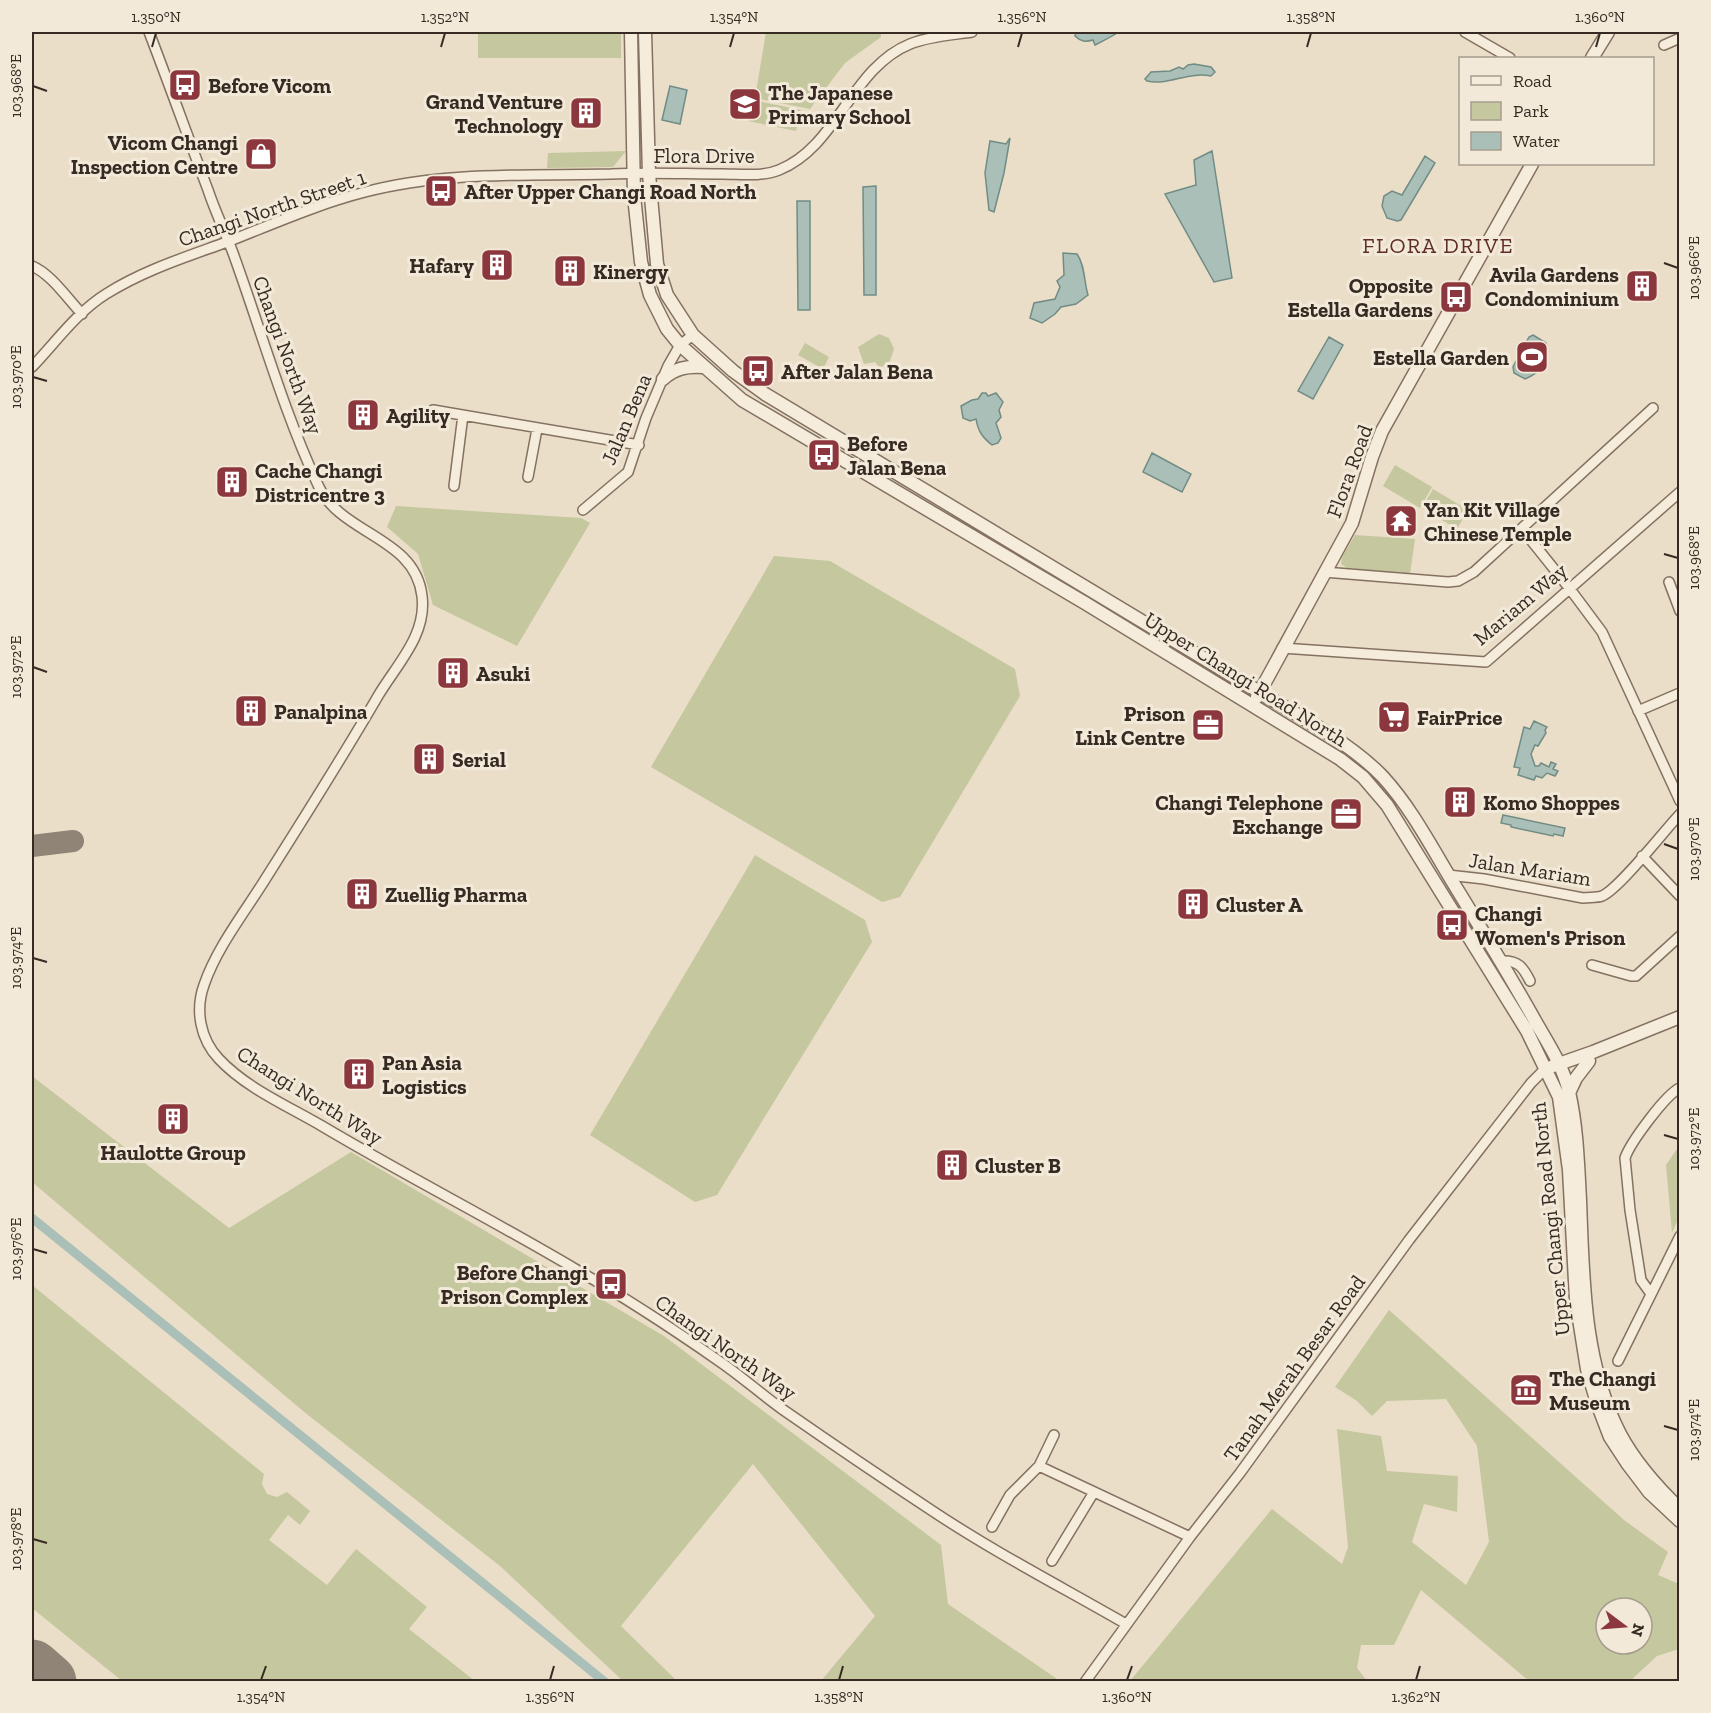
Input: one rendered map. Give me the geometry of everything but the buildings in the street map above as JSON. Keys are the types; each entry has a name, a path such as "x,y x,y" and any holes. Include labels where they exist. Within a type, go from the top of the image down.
{"street":[{"name":"Changi North Way","path":"149,32 228,241 293,430 325,499 339,513 402,554 417,576 423,602 422,619 415,640 222,946 203,987 199,1010 201,1025 217,1058 248,1083 567,1264 662,1321 779,1406 930,1510 986,1545 1126,1624"},
{"name":"Upper Changi Road North","path":"631,32 633,173 637,237 649,291 668,329 680,345 742,400 1085,603 1340,759 1363,777 1384,801 1527,1031 1560,1097 1569,1170 1576,1300 1582,1345 1594,1392 1610,1437 1627,1463 1649,1492 1680,1521"},
{"name":"Upper Changi Road North","path":"645,32 649,174 657,264 667,295 693,335 733,371 765,394 1326,732 1369,763 1396,792 1501,961 1561,1068 1569,1094 1578,1167 1584,1298 1596,1364 1606,1400 1620,1434 1641,1466 1680,1509"},
{"name":"Flora Drive","path":"633,173 757,174 778,171 799,159 813,147 874,69 893,54 910,44 972,32"},
{"path":"1465,32 1508,57"},
{"path":"1593,57 1608,32"},
{"path":"1664,45 1680,38"},
{"name":"Flora Road","path":"1324,572 1352,524 1382,431 1531,165"},
{"name":"Changi North Street 1","path":"32,367 81,314 105,295 152,269 322,205 366,191 452,177 633,173"},
{"path":"32,266 38,268 81,314"},
{"name":"Jalan Bena","path":"583,510 628,472 639,445 646,418 673,354 693,335"},
{"path":"663,379 670,372 685,367 703,367"},
{"path":"1252,706 1324,572 1458,581 1474,572 1653,408"},
{"path":"433,410 639,445"},
{"path":"454,486 463,415"},
{"path":"528,477 537,429"},
{"name":"Mariam Way","path":"1282,648 1486,662 1680,492"},
{"path":"973,538 974,518"},
{"path":"1522,529 1602,633 1680,801"},
{"path":"1669,582 1680,611"},
{"path":"1638,711 1680,693"},
{"name":"Jalan Mariam","path":"1448,875 1484,879 1583,898 1599,897 1621,880 1680,814"},
{"path":"1642,856 1680,896"},
{"path":"1592,965 1636,976 1680,936"},
{"path":"1501,961 1516,962 1522,967 1530,981"},
{"path":"1561,1068 1576,1058 1680,1017"},
{"path":"1548,1072 1589,1061 1680,1025"},
{"path":"1547,1041 1576,1058"},
{"path":"1569,1094 1576,1078 1589,1061"},
{"name":"Tanah Merah Besar Road","path":"1085,1682 1409,1240 1536,1078 1548,1072"},
{"path":"1651,1294 1641,1280 1630,1210 1625,1158 1636,1138 1667,1098 1680,1088"},
{"path":"1618,1361 1680,1236"},
{"path":"992,1527 1010,1495 1039,1466 1054,1435"},
{"path":"1039,1466 1190,1537"},
{"path":"1052,1561 1094,1492"}],"green space":[{"path":"478,32 621,32 621,58 478,58"},
{"path":"766,32 881,32 881,37 845,63 810,109 755,98"},
{"path":"753,100 801,110 796,131 748,121"},
{"path":"626,151 613,167 547,168 548,153"},
{"path":"879,334 889,338 894,349 890,361 880,368 875,362 864,364 858,347"},
{"path":"805,343 829,357 823,369 798,355"},
{"path":"1395,465 1432,487 1420,508 1383,486"},
{"path":"1433,489 1468,510 1457,529 1422,508"},
{"path":"396,506 581,518 590,523 517,646 433,605 418,554 387,527"},
{"path":"1355,535 1415,539 1410,574 1347,568 1341,564 1342,557"},
{"path":"774,556 830,561 1015,669 1020,696 900,897 882,902 651,767"},
{"path":"755,855 865,920 872,942 717,1195 695,1202 590,1135"},
{"path":"32,1076 229,1228 351,1152 664,1336 941,1545 948,1604 1060,1681 821,1681 875,1616 753,1464 621,1626 677,1681 623,1681 500,1566 303,1411 32,1182"},
{"path":"1679,1146 1679,1217 1672,1233 1666,1165"},
{"path":"32,1285 264,1474 262,1484 267,1494 277,1497 287,1492 310,1511 300,1525 288,1515 269,1540 327,1585 356,1549 427,1607 409,1629 475,1681 122,1681 32,1608"},
{"path":"1389,1310 1624,1520 1668,1552 1658,1575 1679,1584 1679,1649 1657,1656 1630,1681 1529,1681 1421,1590 1394,1645 1361,1645 1357,1668 1367,1681 1130,1681 1272,1509 1342,1564 1348,1547 1337,1429 1381,1436 1387,1471 1458,1476 1457,1512 1424,1504 1412,1542 1466,1585 1489,1542 1477,1446 1446,1399 1387,1401 1372,1416 1357,1401 1335,1387"}],"water":[{"path":"1076,32 1118,32 1095,45 1093,40 1084,41 1077,38"},
{"path":"1194,64 1211,67 1215,72 1211,76 1195,75 1163,82 1145,79 1151,72 1170,71 1179,67 1183,69"},
{"path":"670,86 687,90 680,124 662,120"},
{"path":"1010,138 994,212 989,210 985,173 990,141 1006,144"},
{"path":"1212,151 1232,278 1214,282 1165,194 1196,185 1194,160"},
{"path":"1425,156 1435,163 1401,220 1387,218 1382,206 1384,196 1392,191 1402,195"},
{"path":"876,186 876,295 864,295 863,187"},
{"path":"797,201 810,201 810,310 798,310"},
{"path":"1063,253 1077,254 1080,258 1088,295 1076,304 1061,307 1042,323 1030,318 1034,303 1055,299 1060,287 1057,281 1064,275"},
{"name":"Estella Garden","path":"1533,335 1546,343 1547,355 1540,369 1525,379 1514,373 1513,367 1529,337"},
{"path":"1329,337 1343,345 1313,399 1298,391"},
{"path":"982,393 988,396 996,393 1003,402 999,410 1001,417 996,423 1001,438 998,443 992,445 981,434 976,419 970,421 963,418 961,406 978,399"},
{"path":"1152,453 1191,474 1182,492 1143,472"},
{"path":"1534,721 1547,727 1546,733 1538,746 1535,745 1531,754 1535,766 1541,763 1549,767 1551,762 1556,764 1553,769 1558,771 1555,776 1547,773 1542,778 1536,776 1534,780 1518,775 1520,768 1514,767 1524,727 1530,729"},
{"path":"1503,815 1565,828 1563,836 1511,827 1511,825 1501,823"}],"waterway":[{"path":"32,1218 605,1682"}],"taxiway":[{"path":"32,846 73,841"}],"runway":[{"path":"32,1668 48,1682"}],"place":[{"name":"Before Vicom","path":"185,85"},
{"name":"The Japanese Primary School","path":"745,104"},
{"name":"Grand Venture Technology","path":"586,113"},
{"name":"Vicom Changi Inspection Centre","path":"261,154"},
{"name":"After Upper Changi Road North","path":"441,191"},
{"name":"Hafary","path":"497,265"},
{"name":"Kinergy","path":"570,271"},
{"name":"Avila Gardens Condominium","path":"1642,286"},
{"name":"Opposite Estella Gardens","path":"1456,297"},
{"name":"Estella Garden","path":"1532,357"},
{"name":"After Jalan Bena","path":"758,371"},
{"name":"Agility","path":"363,415"},
{"name":"Before Jalan Bena","path":"824,455"},
{"name":"Cache Changi Districentre 3","path":"232,482"},
{"name":"Yan Kit Village Chinese Temple","path":"1401,521"},
{"name":"Asuki","path":"453,673"},
{"name":"Panalpina","path":"251,711"},
{"name":"FairPrice","path":"1394,717"},
{"name":"Prison Link Centre","path":"1208,725"},
{"name":"Serial","path":"429,759"},
{"name":"Komo Shoppes","path":"1460,802"},
{"name":"Changi Telephone Exchange","path":"1346,814"},
{"name":"Zuellig Pharma","path":"362,894"},
{"name":"Cluster A","path":"1193,904"},
{"name":"Changi Women's Prison","path":"1452,925"},
{"name":"Pan Asia Logistics","path":"359,1074"},
{"name":"Haulotte Group","path":"173,1119"},
{"name":"Cluster B","path":"952,1165"},
{"name":"Before Changi Prison Complex","path":"611,1284"},
{"name":"The Changi Museum","path":"1526,1390"}],"district":[{"name":"FLORA DRIVE","path":"1438,245"}]}
